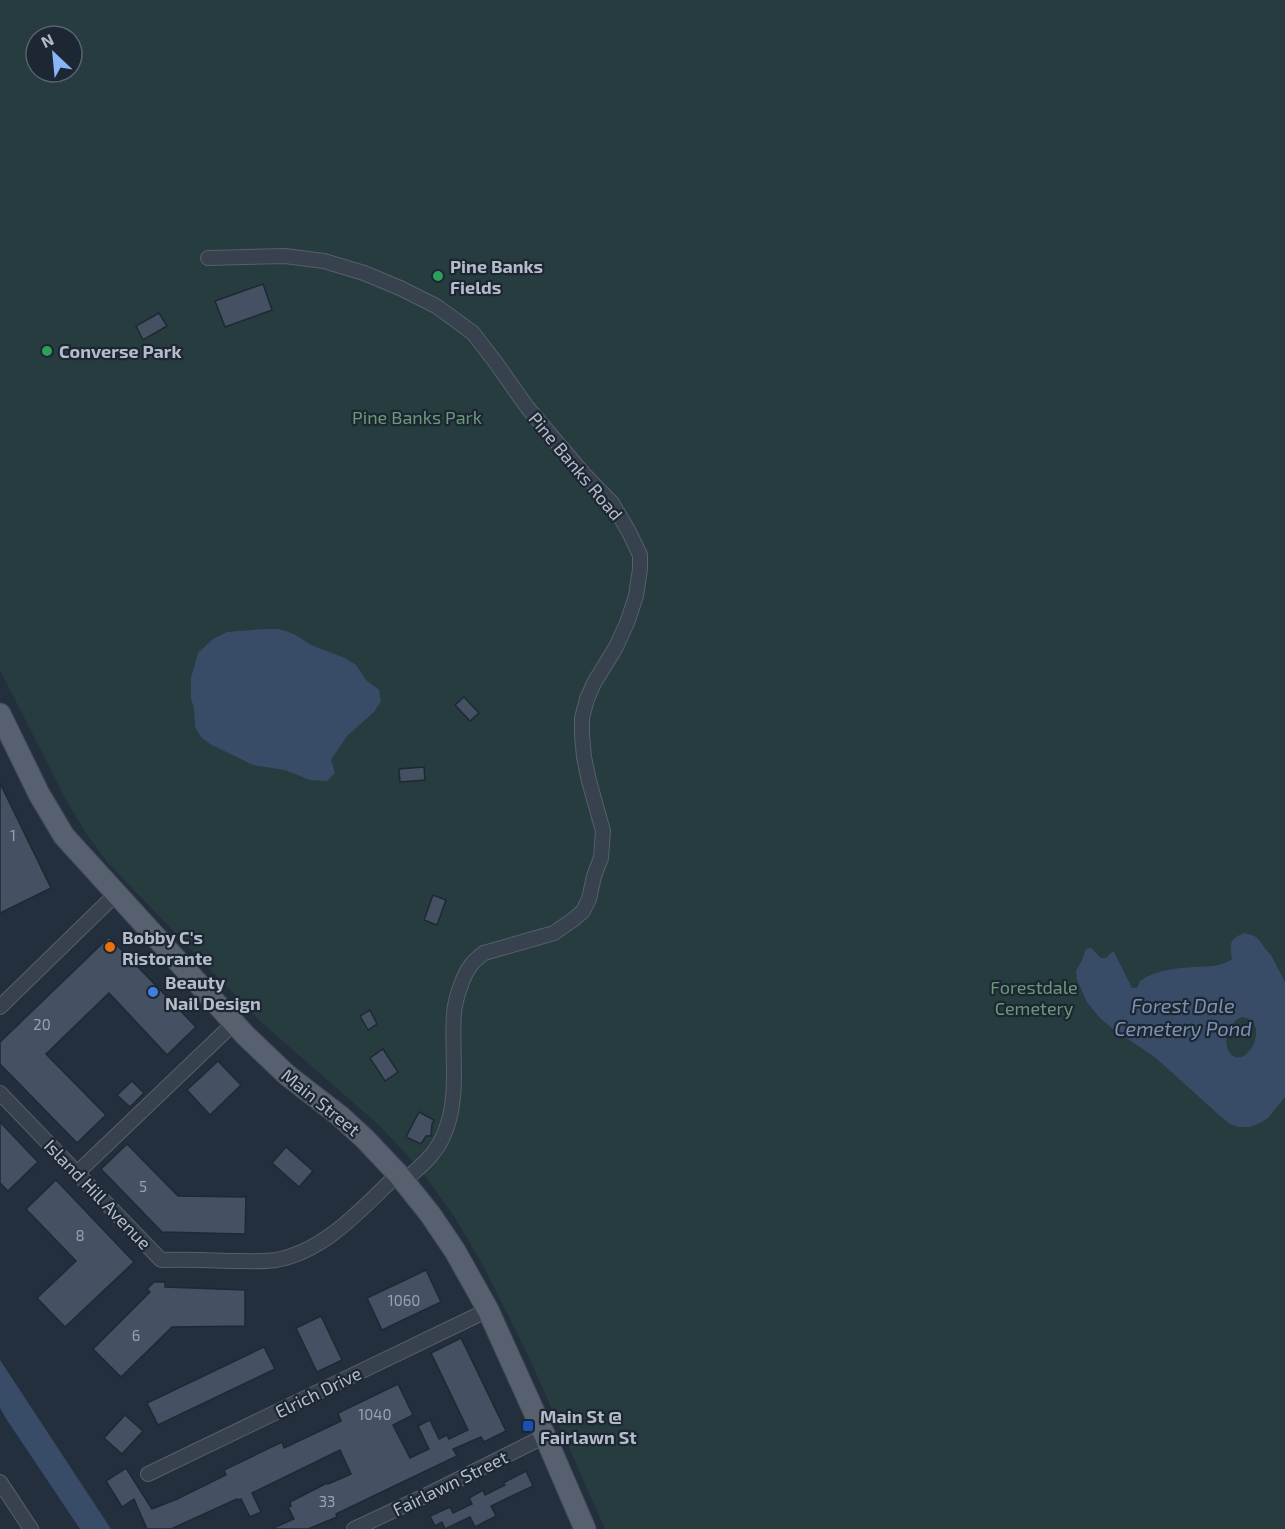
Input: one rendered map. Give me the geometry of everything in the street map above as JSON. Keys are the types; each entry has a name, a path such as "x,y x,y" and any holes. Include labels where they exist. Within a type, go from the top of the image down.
{"main road":[{"name":"Main Street","path":"0,714 39,794 64,836 256,1047 365,1138 430,1214 455,1251 488,1310 585,1529"}],"street":[{"name":"Pine Banks Road","path":"208,258 285,255 324,261 364,273 436,306 473,333 527,407 582,472 612,503 640,555 636,596 627,623 616,647 594,683 582,718 584,757 603,831 602,858 594,876 589,899 583,911 554,933 484,953 469,968 454,1011 452,1103 446,1131 433,1156 401,1178"},
{"path":"0,1007 116,894"},
{"path":"77,1173 234,1023"},
{"name":"Island Hill Avenue","path":"0,1093 161,1260 265,1261 289,1257 328,1238 401,1178"},
{"name":"Elrich Drive","path":"148,1474 488,1310"},
{"name":"Fairlawn Street","path":"354,1529 545,1436"},
{"path":"0,1482 31,1529"}],"green space":[{"path":"0,0 1285,0 1285,1529 605,1529 527,1353 484,1267 454,1216 419,1168 380,1126 262,1023 107,862 85,832 65,798 0,670"}],"water":[{"path":"279,629 294,634 311,645 345,658 356,665 366,680 379,690 381,701 374,712 347,736 331,760 335,773 327,781 310,780 285,770 253,765 210,744 201,737 195,727 191,678 198,653 213,639 227,632"},
{"name":"Forest Dale Cemetery Pond","path":"1244,933 1253,935 1259,940 1271,955 1285,982 1285,1097 1268,1118 1250,1127 1238,1127 1219,1115 1156,1058 1101,1019 1087,1002 1077,980 1076,971 1086,949 1091,948 1101,958 1106,958 1114,952 1132,988 1137,988 1140,981 1159,972 1215,966 1228,962 1232,959 1231,943","holes":["1242,1017 1251,1021 1255,1027 1254,1044 1243,1056 1236,1057 1227,1048 1228,1032"]},
{"path":"0,1360 111,1529 80,1529 7,1420 0,1408"}],"building":[{"path":"263,284 272,310 225,327 215,301"},
{"path":"159,313 167,326 143,340 136,326"},
{"path":"464,697 479,713 470,721 455,705"},
{"path":"424,767 425,780 400,782 399,769"},
{"path":"0,783 51,888 0,913"},
{"path":"433,895 446,900 437,925 424,920"},
{"path":"109,937 196,1027 167,1055 109,993 46,1054 106,1115 77,1143 0,1064 0,1042"},
{"path":"370,1010 377,1024 368,1030 360,1016"},
{"path":"383,1049 398,1072 385,1081 370,1058"},
{"path":"218,1061 241,1085 210,1115 187,1090"},
{"path":"132,1081 144,1093 130,1107 117,1095"},
{"path":"419,1112 434,1120 431,1136 426,1136 421,1144 406,1137"},
{"path":"0,1122 38,1162 8,1191 0,1183"},
{"path":"127,1144 178,1196 246,1197 245,1234 162,1232 101,1169"},
{"path":"286,1147 313,1171 299,1187 272,1163"},
{"path":"56,1180 134,1262 65,1327 37,1298 76,1261 26,1209"},
{"path":"426,1270 441,1302 382,1330 367,1298"},
{"path":"154,1282 165,1282 165,1287 245,1290 245,1326 172,1327 121,1377 93,1349 150,1292 147,1289"},
{"path":"321,1316 342,1360 317,1372 296,1328"},
{"path":"461,1338 506,1431 484,1442 481,1437 453,1449 457,1456 336,1514 337,1517 308,1529 271,1529 294,1519 288,1507 291,1506 290,1502 327,1483 351,1474 340,1450 252,1493 261,1512 250,1517 241,1499 237,1499 171,1529 147,1529 134,1499 122,1507 106,1481 126,1468 152,1509 226,1475 224,1470 282,1442 284,1448 341,1421 338,1413 398,1384 413,1415 393,1425 410,1458 429,1449 418,1426 430,1420 439,1439 447,1435 449,1439 468,1430 431,1353"},
{"path":"264,1347 275,1369 158,1425 147,1403"},
{"path":"125,1415 143,1431 122,1454 104,1438"},
{"path":"526,1471 533,1486 491,1506 496,1516 475,1527 470,1517 445,1529 442,1522 435,1526 430,1516 450,1507 453,1513 472,1504 469,1498 483,1490 485,1495"}],"place":[{"name":"Pine Banks Fields","path":"438,276"},
{"name":"Converse Park","path":"47,351"},
{"name":"Bobby C's Ristorante","path":"110,947"},
{"name":"Beauty Nail Design","path":"153,992"},
{"name":"Main St @ Fairlawn St","path":"528,1426"}],"park label":[{"name":"Pine Banks Park","path":"417,417"},
{"name":"Forestdale Cemetery","path":"1034,997"}]}
